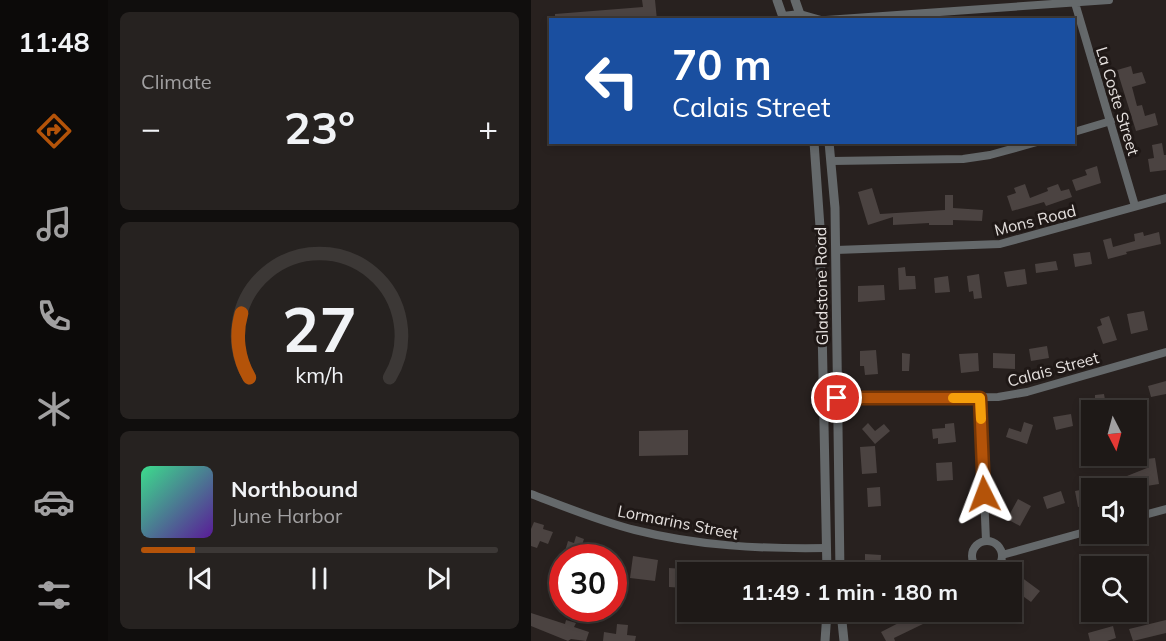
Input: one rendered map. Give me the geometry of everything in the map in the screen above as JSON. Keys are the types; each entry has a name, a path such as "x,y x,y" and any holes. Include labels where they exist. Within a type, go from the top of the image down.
{"street":[{"path":"777,0 784,18 801,17 795,0"},
{"path":"855,18 1109,0"},
{"name":"La Coste Street","path":"1074,3 1135,206"},
{"path":"1075,132 1111,121"},
{"name":"Gladstone Road","path":"814,144 821,262 826,562"},
{"name":"Gladstone Road","path":"829,144 833,173 836,250 840,559"},
{"path":"832,161 963,159 990,155 1030,144"},
{"path":"816,174 833,173"},
{"name":"Mons Road","path":"836,250 1000,244 1166,198"},
{"path":"820,237 835,237"},
{"path":"821,262 836,261"},
{"name":"Calais Street","path":"837,398 980,398 1027,392 1166,352"},
{"path":"823,387 837,386"},
{"path":"980,398 986,541"},
{"path":"823,410 830,412 837,410"},
{"name":"Lormarins Street","path":"531,494 597,519 635,530 741,547 826,553"},
{"path":"1147,514 1166,509"},
{"path":"1002,555 1081,533"},
{"path":"826,536 839,536"},
{"path":"986,541 998,546 1002,555 1001,564 994,570 985,572 977,568 972,561 972,552 977,544 986,541"},
{"path":"826,553 840,559"},
{"path":"825,641 826,622"},
{"path":"842,622 844,641"}],"building":[{"path":"642,0 655,0 657,18 555,18 555,14 643,7"},
{"path":"1131,66 1133,74 1142,72 1146,83 1132,87 1137,106 1142,105 1145,116 1155,113 1158,125 1136,131 1117,70"},
{"path":"1162,143 1164,155 1166,155 1166,170 1150,172 1148,159 1154,158 1152,145"},
{"path":"1097,166 1101,183 1076,191 1072,180 1087,175 1085,170"},
{"path":"1025,184 1030,198 1058,184 1061,191 1069,189 1072,197 1046,206 1044,202 1012,211 1007,196 1016,193 1014,188"},
{"path":"872,188 880,214 945,210 945,195 953,195 953,208 983,210 982,221 953,220 953,225 929,225 929,223 893,225 893,217 868,225 858,192"},
{"path":"1143,232 1144,236 1159,232 1161,244 1126,252 1127,254 1108,259 1103,240 1111,238 1113,247 1135,241 1134,234"},
{"path":"1090,252 1092,264 1075,267 1073,254"},
{"path":"1056,261 1058,270 1036,273 1035,264"},
{"path":"905,267 906,276 915,276 916,289 899,290 898,268"},
{"path":"1025,269 1027,284 1007,287 1004,272"},
{"path":"979,274 982,298 974,299 973,291 969,292 967,276"},
{"path":"948,276 950,292 935,293 934,278"},
{"path":"884,285 885,300 858,302 858,286"},
{"path":"1144,311 1148,330 1131,334 1127,314"},
{"path":"1109,316 1117,340 1103,344 1097,327 1102,325 1100,319"},
{"path":"1047,346 1049,358 1031,361 1029,349"},
{"path":"876,350 878,374 865,375 864,366 860,366 860,351"},
{"path":"902,353 910,354 909,371 902,371"},
{"path":"978,353 979,371 961,373 959,354"},
{"path":"993,353 1015,354 1015,369 993,368"},
{"path":"1166,381 1166,394 1151,397 1148,386"},
{"path":"1104,394 1105,400 1087,400 1095,399 1095,395"},
{"path":"1071,414 1073,426 1056,430 1053,417"},
{"path":"1024,422 1033,425 1027,444 1006,437 1009,428 1021,432"},
{"path":"868,423 875,431 884,424 890,431 875,444 862,429"},
{"path":"954,423 956,442 938,444 938,438 933,439 932,429 945,428 945,424"},
{"path":"688,430 688,455 639,456 639,431"},
{"path":"875,446 877,473 862,474 860,447"},
{"path":"1155,458 1159,484 1147,486 1147,478 1122,478 1147,468 1147,459"},
{"path":"952,462 953,480 937,481 936,463"},
{"path":"880,487 881,506 868,507 867,488"},
{"path":"1081,490 1081,506 1078,507 1075,491"},
{"path":"1061,491 1065,503 1047,509 1043,497"},
{"path":"1018,499 1031,506 1020,526 1007,519"},
{"path":"534,522 544,525 543,529 553,532 548,544 540,541 537,548 531,546 531,529"},
{"path":"576,536 584,539 582,544 567,544 568,541 574,543"},
{"path":"865,554 881,555 881,562 865,562"},
{"path":"633,556 658,560 655,581 630,578"},
{"path":"669,568 677,569 677,588 669,587"},
{"path":"1022,578 1040,591 1031,602 1022,595"},
{"path":"531,613 549,619 549,622 576,623 574,627 589,632 586,641 571,639 568,641 531,626"},
{"path":"1166,620 1166,633 1133,641 1129,629"},
{"path":"900,622 922,622 923,624 894,638 895,641 886,641 881,632"},
{"path":"617,624 628,625 627,635 636,636 635,641 603,641 604,632 616,634"},
{"path":"1113,626 1116,638 1107,641 1090,641 1088,633"}],"slow traffic":[{"path":"953,398 980,398 981,419"}],"route":[{"path":"837,398 980,398 984,494"}]}
